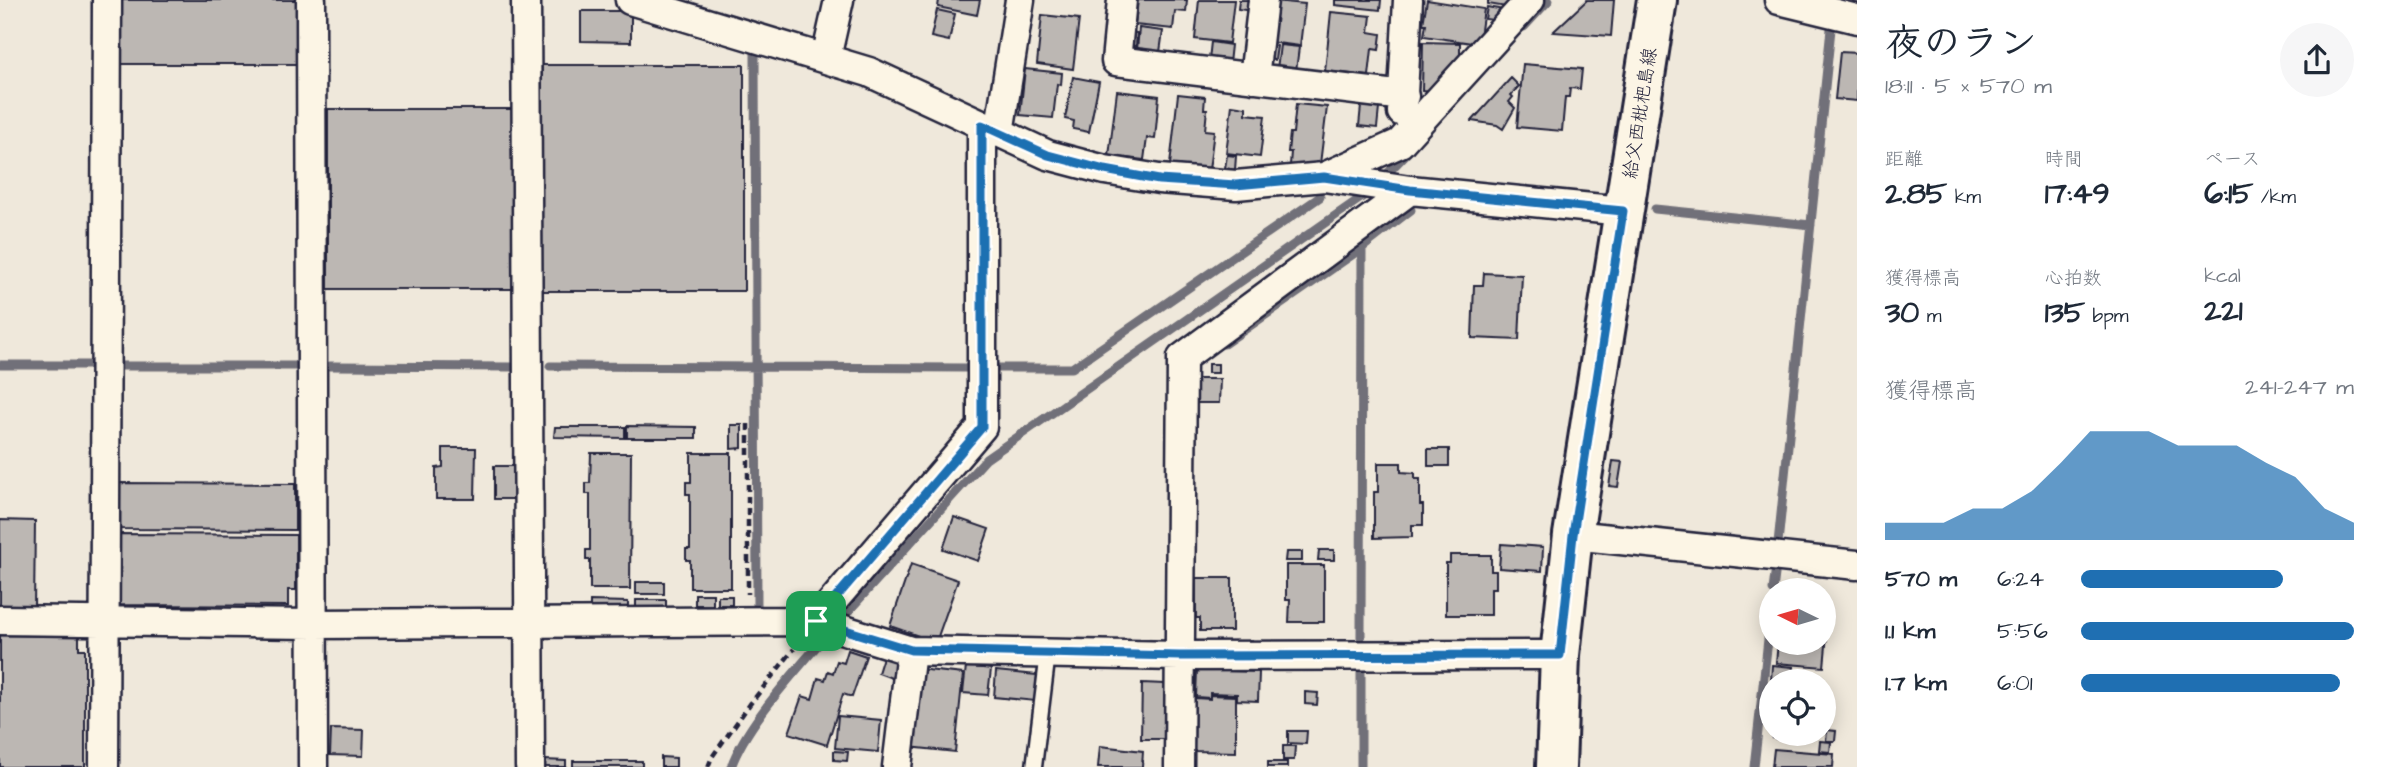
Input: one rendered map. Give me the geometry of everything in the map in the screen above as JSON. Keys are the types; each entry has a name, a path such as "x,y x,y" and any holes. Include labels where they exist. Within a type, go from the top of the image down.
{"main road":[{"name":"給父西枇杷島線","path":"1556,767 1560,655 1573,535 1657,0"}],"street":[{"path":"104,767 107,0"},
{"path":"311,0 313,767"},
{"path":"526,0 530,767"},
{"path":"630,0 679,7 869,72 1048,155 1105,170 1159,180 1236,185 1324,177 1410,190 1623,211"},
{"path":"826,58 839,0"},
{"path":"816,621 982,427 990,129 1020,0"},
{"path":"1122,0 1116,61 1404,96"},
{"path":"1254,78 1263,0"},
{"path":"1400,143 1408,0"},
{"path":"1324,177 1400,143 1530,0"},
{"path":"1779,0 1857,19"},
{"path":"1179,767 1182,358 1410,190"},
{"path":"1573,535 1857,565"},
{"path":"0,620 314,624 816,621 911,650 1180,656 1560,655"},
{"path":"897,767 911,650"}],"lane":[{"path":"1034,767 1048,653"}],"path":[{"path":"748,424 748,621"},
{"path":"708,767 712,757 750,704 816,621"}],"building":[{"path":"120,0 297,0 297,64 120,64"},
{"path":"939,0 980,0 977,15 938,7"},
{"path":"1138,0 1187,0 1186,12 1175,11 1173,29 1135,25"},
{"path":"1199,0 1234,0 1229,43 1195,39"},
{"path":"1239,0 1254,0 1253,11 1238,9"},
{"path":"1335,0 1381,0 1380,10 1335,5"},
{"path":"1427,0 1484,9 1479,44 1424,36"},
{"path":"1488,0 1519,0 1512,8 1488,4"},
{"path":"1587,0 1614,0 1611,36 1553,32"},
{"path":"1274,1 1305,4 1300,46 1269,42"},
{"path":"1487,7 1504,10 1502,21 1485,19"},
{"path":"937,10 955,14 949,41 931,37"},
{"path":"581,11 631,11 631,42 581,41"},
{"path":"1331,12 1371,16 1369,32 1381,34 1379,50 1372,49 1369,76 1325,71"},
{"path":"1042,15 1079,19 1073,69 1037,64"},
{"path":"1139,28 1163,31 1160,52 1137,50"},
{"path":"1130,32 1137,33 1136,46 1129,45"},
{"path":"1211,42 1231,45 1229,63 1209,60"},
{"path":"1423,42 1460,43 1460,68 1440,91 1422,90"},
{"path":"1269,45 1277,46 1275,60 1267,59"},
{"path":"1280,45 1299,47 1296,71 1277,69"},
{"path":"1840,52 1857,53 1857,101 1835,99"},
{"path":"1523,64 1582,69 1580,89 1570,88 1569,97 1565,97 1562,131 1517,127"},
{"path":"542,65 744,65 744,291 541,291"},
{"path":"1025,69 1062,73 1061,85 1057,84 1053,118 1020,115"},
{"path":"1073,77 1099,82 1089,132 1073,129 1074,121 1065,119"},
{"path":"1511,78 1519,86 1511,95 1513,97 1509,102 1515,108 1503,129 1497,125 1472,121"},
{"path":"1117,91 1159,96 1155,139 1147,138 1144,160 1109,156"},
{"path":"1178,94 1205,97 1205,130 1214,131 1209,170 1170,165"},
{"path":"1296,104 1327,107 1320,164 1311,163 1310,167 1290,165 1291,152 1288,152"},
{"path":"1232,105 1246,107 1246,114 1265,116 1260,157 1226,153"},
{"path":"1361,106 1379,108 1377,128 1359,126"},
{"path":"328,109 512,109 512,289 328,289"},
{"path":"1227,155 1236,156 1235,170 1225,168"},
{"path":"1484,273 1522,275 1519,340 1472,338 1474,285 1483,285"},
{"path":"1208,364 1218,364 1218,373 1208,373"},
{"path":"1193,379 1220,379 1219,403 1194,403"},
{"path":"731,425 742,425 742,448 731,449"},
{"path":"627,426 696,427 696,438 627,438"},
{"path":"555,427 625,427 625,438 554,437"},
{"path":"443,448 476,448 475,499 436,499 436,468 443,467"},
{"path":"1428,449 1449,449 1449,466 1428,466"},
{"path":"591,453 631,453 630,589 590,589 590,560 586,560 586,550 590,550 590,494 586,494 586,483 590,483"},
{"path":"691,453 731,453 731,588 690,588 690,560 686,560 686,549 690,549 690,494 686,494 686,482 691,482"},
{"path":"1613,461 1622,462 1618,487 1609,486"},
{"path":"1378,463 1401,463 1401,472 1415,473 1415,479 1420,479 1423,525 1412,525 1412,537 1374,538 1374,492 1378,492"},
{"path":"494,466 515,466 515,499 494,499"},
{"path":"117,483 295,484 295,530 117,529"},
{"path":"954,517 989,529 978,561 943,549"},
{"path":"0,520 35,521 34,609 0,609"},
{"path":"117,534 296,535 296,590 288,590 288,606 120,605 117,600"},
{"path":"1501,544 1543,547 1542,571 1499,568"},
{"path":"1319,550 1334,550 1334,560 1318,560"},
{"path":"1286,552 1302,552 1302,561 1285,561"},
{"path":"1450,555 1491,555 1491,571 1496,571 1496,588 1491,588 1491,615 1446,615 1446,563 1450,563"},
{"path":"911,564 958,580 936,642 890,626"},
{"path":"1286,565 1324,565 1324,622 1289,622 1290,600 1286,600"},
{"path":"1196,578 1232,578 1232,631 1200,631 1200,618 1196,618"},
{"path":"636,582 664,582 664,594 636,594"},
{"path":"695,594 713,594 713,605 695,605"},
{"path":"718,596 732,596 732,605 718,605"},
{"path":"636,600 666,600 666,611 636,611"},
{"path":"590,601 628,602 628,612 590,612"},
{"path":"0,635 79,636 79,649 85,649 85,767 0,767"},
{"path":"848,650 866,656 852,697 843,694 827,745 789,733 802,696 812,699 818,678 825,680 828,671 833,673 837,661 844,663"},
{"path":"1777,655 1825,655 1824,667 1776,663"},
{"path":"883,657 903,663 897,680 878,673"},
{"path":"1772,665 1793,667 1793,669 1772,669"},
{"path":"966,666 991,669 988,695 963,693"},
{"path":"918,669 963,674 955,752 909,747"},
{"path":"1197,670 1259,672 1258,701 1237,700 1237,694 1210,693 1210,698 1196,697"},
{"path":"996,671 1037,675 1035,701 994,697"},
{"path":"1142,683 1165,684 1165,739 1141,739"},
{"path":"1305,692 1318,693 1317,705 1305,704"},
{"path":"1210,695 1236,696 1236,752 1194,751 1195,698 1210,699"},
{"path":"838,716 881,720 878,752 835,748"},
{"path":"331,729 364,730 363,756 330,755"},
{"path":"1288,731 1307,731 1306,744 1288,743"},
{"path":"1100,746 1143,751 1142,767 1098,767"},
{"path":"1283,746 1295,746 1294,760 1283,760"},
{"path":"1820,746 1831,746 1830,752 1819,751"},
{"path":"1774,749 1834,754 1833,767 1772,767"},
{"path":"834,751 848,752 847,761 834,760"},
{"path":"661,757 676,758 676,767 661,767"},
{"path":"545,760 566,761 566,767 545,767"},
{"path":"573,761 642,761 642,767 573,767"},
{"path":"1268,762 1287,762 1287,767 1268,767"}],"waterway":[{"path":"1524,27 1549,0"},
{"path":"1778,543 1831,29"},
{"path":"755,52 757,609"},
{"path":"1387,174 1410,150"},
{"path":"845,615 986,459 1365,195"},
{"path":"992,368 1072,368 1320,197"},
{"path":"1655,209 1811,225"},
{"path":"1224,344 1362,248 1411,210"},
{"path":"1361,637 1362,248"},
{"path":"0,365 92,365"},
{"path":"117,366 300,366"},
{"path":"330,366 513,367"},
{"path":"550,366 969,368"},
{"path":"1774,578 1775,574"},
{"path":"731,767 738,750 760,715 827,634"},
{"path":"1754,767 1766,655"},
{"path":"1361,672 1361,767"}],"route":[{"path":"982,125 1048,155 1105,170 1159,180 1236,185 1324,177 1410,190 1623,211 1573,535 1560,655 1180,656 911,650 816,621 982,427 982,125"}]}
